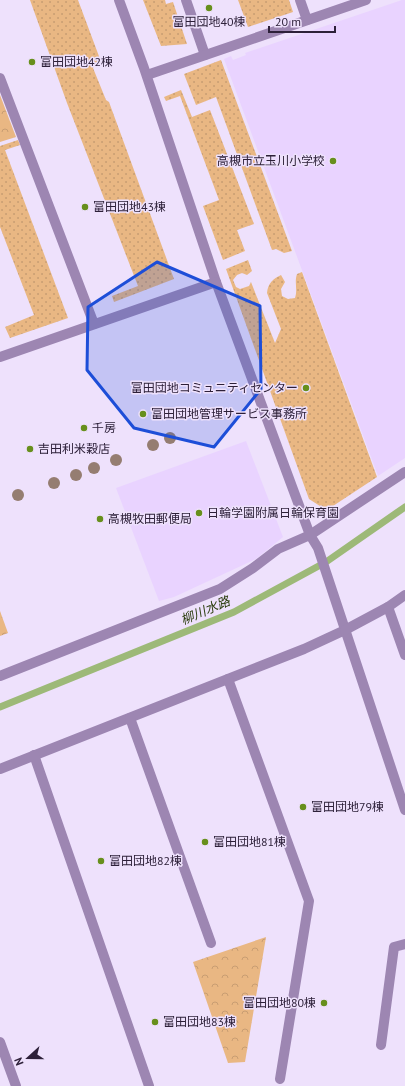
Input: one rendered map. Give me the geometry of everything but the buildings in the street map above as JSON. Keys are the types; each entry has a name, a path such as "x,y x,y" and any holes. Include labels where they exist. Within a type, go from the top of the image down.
{"street":[{"path":"119,0 147,75 216,282 310,535 318,548 405,810"},
{"path":"186,0 205,55"},
{"path":"300,0 307,20"},
{"path":"147,75 366,0"},
{"path":"0,78 94,324"},
{"path":"0,357 216,282"},
{"path":"0,676 220,589 253,568 278,549 310,535 405,472"},
{"path":"0,769 304,649 345,630 388,607 405,595"},
{"path":"388,607 405,655"},
{"path":"228,679 309,901 280,1079"},
{"path":"130,718 212,943"},
{"path":"34,755 149,1086"},
{"path":"381,1045 394,947 405,944"},
{"path":"0,1042 16,1086"}],"highlighted area":[{"path":"157,262 260,306 261,389 214,447 134,428 87,370 88,307"}],"shaded area":[{"name":"高槻市立玉川小学校","path":"405,0 405,458 378,476 224,59 231,56 233,60 246,55 245,53"},
{"name":"日輪学園附属日輪保育園","path":"246,441 283,537 256,559 174,597 159,601 116,488"}],"green space":[{"path":"30,0 78,0 100,59 93,68 106,100 109,102 174,279 114,302 112,296 138,286 67,103"},
{"path":"143,0 165,0 166,4 173,2 187,44 161,46"},
{"path":"238,0 289,0 293,12 248,27"},
{"path":"221,60 292,251 284,253 276,249 272,250 216,97 196,105 184,74"},
{"path":"181,90 192,117 210,110 254,224 237,230 245,251 223,260 203,206 219,200 180,96 166,101 164,97"},
{"path":"0,95 16,137 0,142"},
{"path":"18,140 20,145 5,150 68,318 10,338 5,327 34,315 0,227 0,146"},
{"path":"248,260 252,271 247,275 242,273 237,275 233,280 236,287 240,289 249,286 251,282 275,343 281,329 267,293 268,287 273,280 281,275 285,282 281,289 282,296 288,299 295,298 297,274 302,272 377,477 333,506 323,508 309,499 226,269"},
{"path":"0,611 8,633 0,636"},
{"path":"266,937 245,1062 228,1063 193,962"}],"waterway":[{"name":"柳川水路","path":"0,707 234,612 326,562 405,507"}],"place":[{"name":"富田団地40棟","path":"209,8"},
{"name":"富田団地42棟","path":"32,62"},
{"name":"高槻市立玉川小学校","path":"333,161"},
{"name":"富田団地43棟","path":"85,207"},
{"name":"富田団地コミュニティセンター","path":"306,388"},
{"name":"富田団地管理サービス事務所","path":"143,414"},
{"name":"千房","path":"84,428"},
{"name":"吉田利米穀店","path":"30,449"},
{"name":"日輪学園附属日輪保育園","path":"199,513"},
{"name":"高槻牧田郵便局","path":"100,519"},
{"name":"富田団地79棟","path":"303,807"},
{"name":"富田団地81棟","path":"205,842"},
{"name":"富田団地82棟","path":"101,861"},
{"name":"富田団地80棟","path":"324,1003"},
{"name":"富田団地83棟","path":"155,1022"}]}
